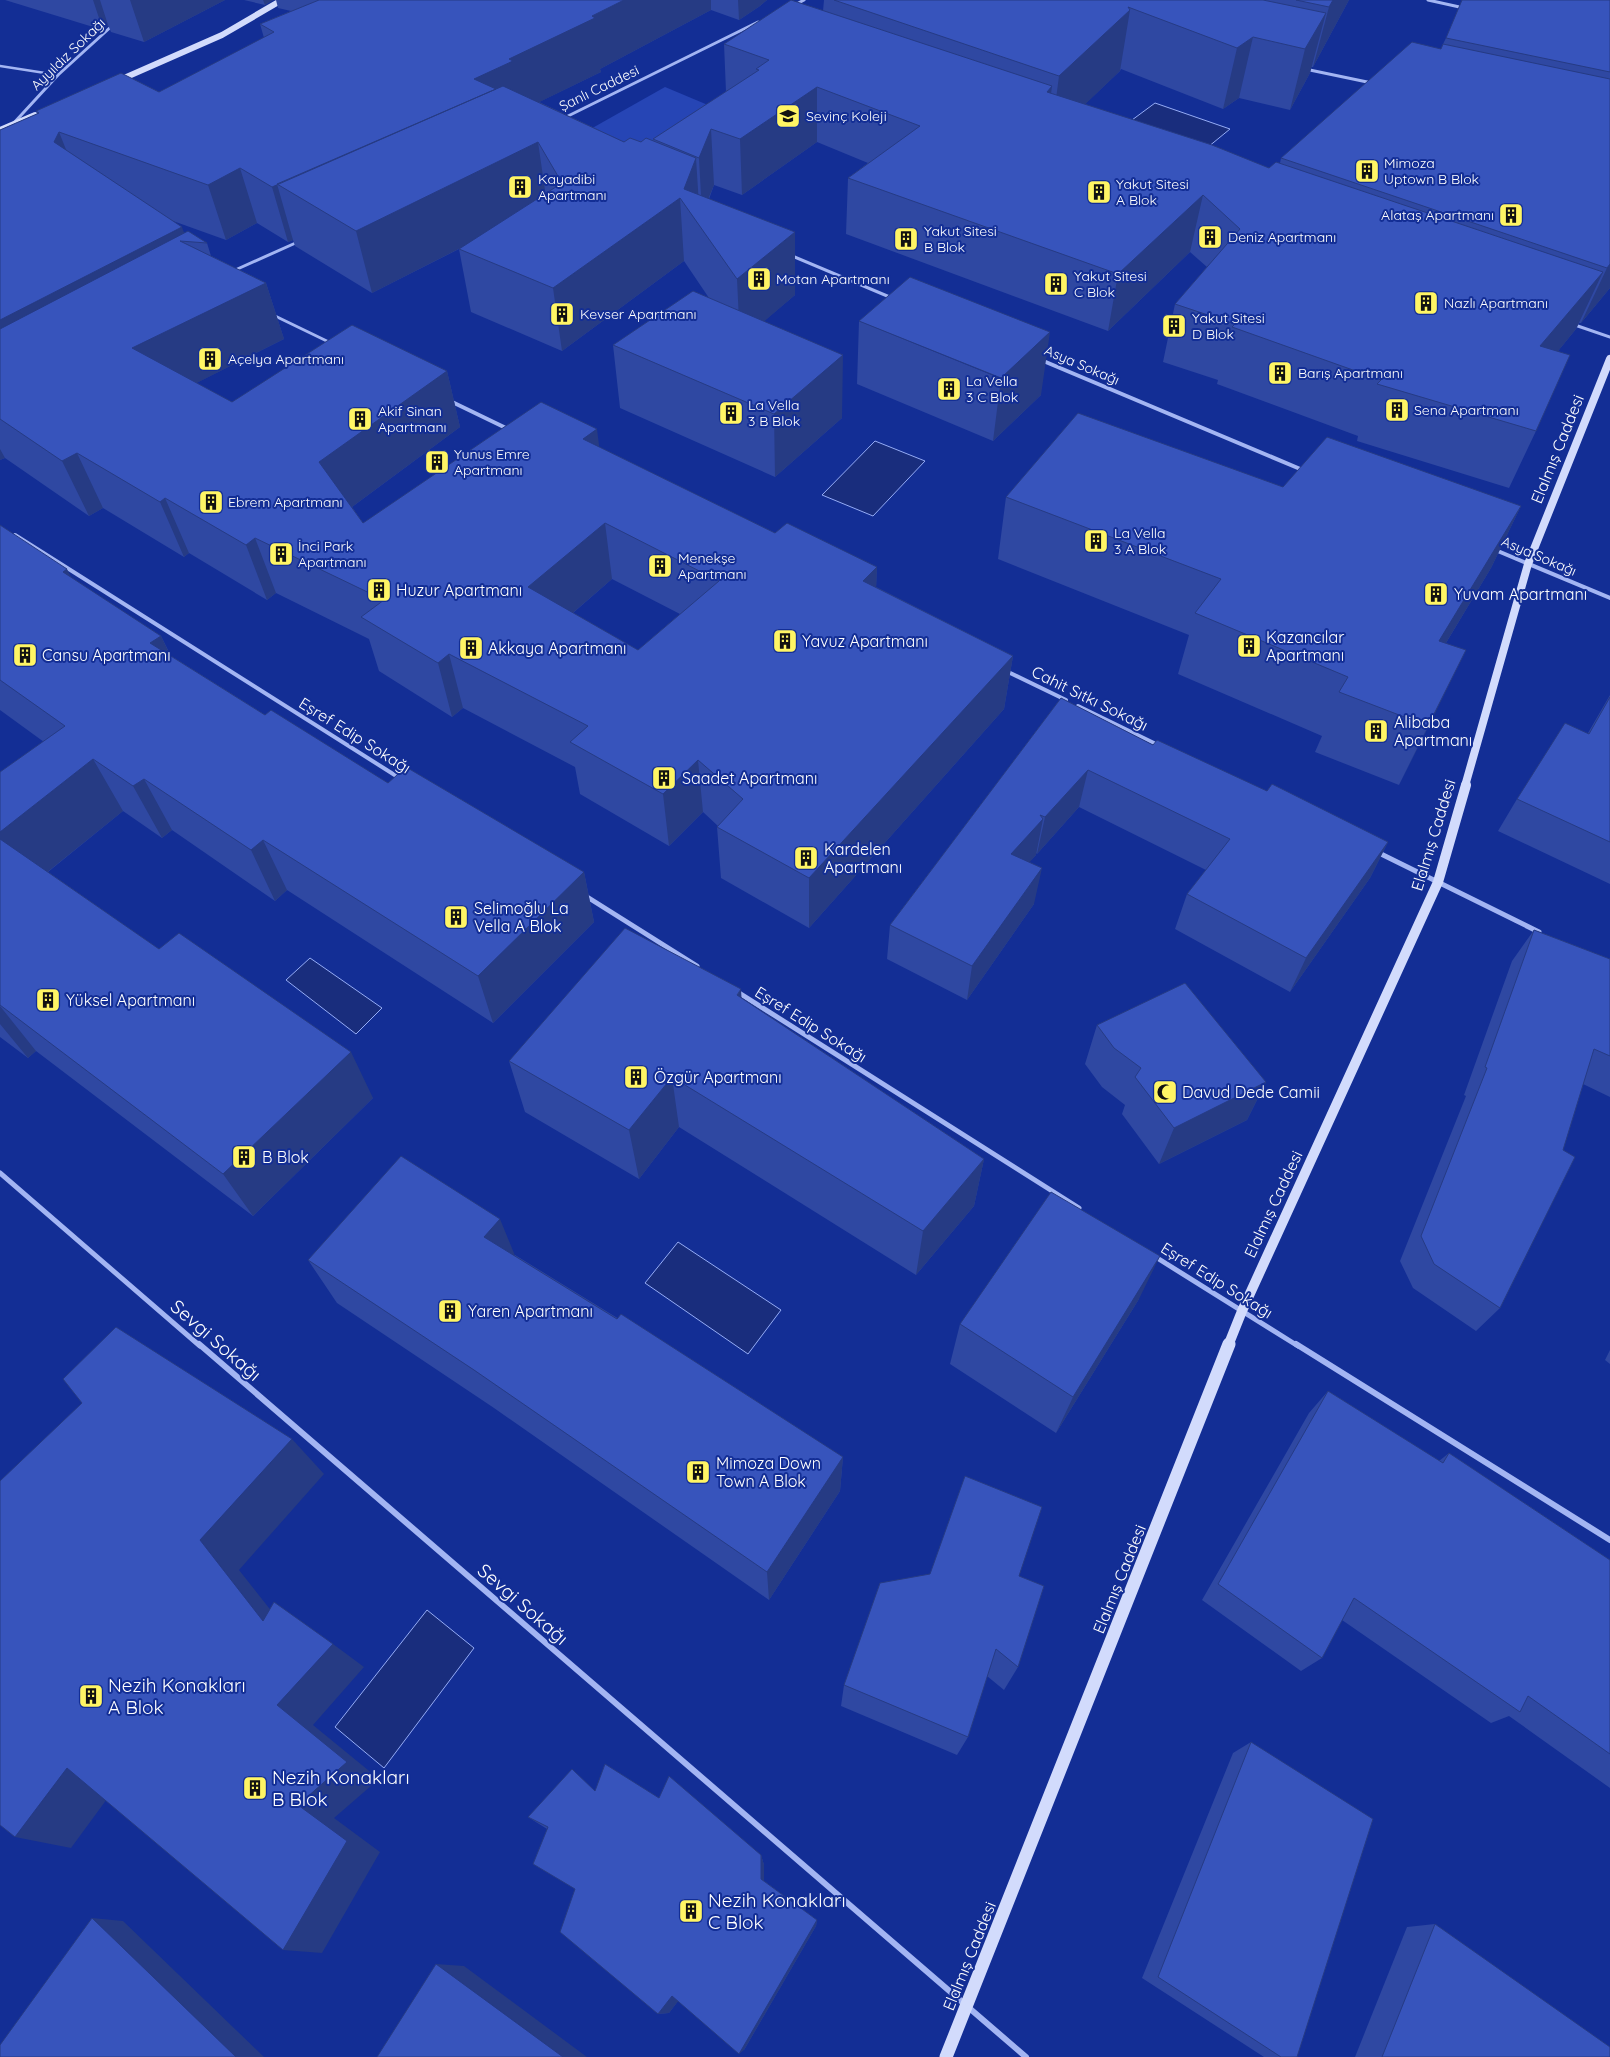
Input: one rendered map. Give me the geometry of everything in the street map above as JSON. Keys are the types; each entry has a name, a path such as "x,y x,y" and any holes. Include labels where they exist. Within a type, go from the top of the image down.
{"street":[{"path":"109,84 198,48 258,16 282,0"},
{"path":"788,8 804,0"},
{"path":"1428,0 1467,9"},
{"path":"797,5 805,7"},
{"name":"Ayyıldız Sokağı","path":"11,125 58,75 120,19"},
{"name":"Şanlı Caddesi","path":"562,119 764,20"},
{"path":"739,31 748,34"},
{"path":"1296,67 1382,85"},
{"path":"0,130 38,114"},
{"path":"225,275 305,238"},
{"path":"785,252 895,299"},
{"path":"270,314 342,349"},
{"path":"1563,320 1610,337"},
{"name":"Asya Sokağı","path":"1033,356 1308,472"},
{"name":"Elalmış Caddesi","path":"946,2057 1242,1311 1438,882 1528,564 1610,359"},
{"path":"441,397 513,432"},
{"name":"Eşref Edip Sokağı","path":"8,531 406,782"},
{"name":"Asya Sokağı","path":"1492,549 1610,598"},
{"name":"Cahit Sıtkı Sokağı","path":"998,668 1169,750"},
{"path":"1375,851 1541,934"},
{"path":"575,889 701,969"},
{"name":"Eşref Edip Sokağı","path":"727,985 1082,1210"},
{"name":"Sevgi Sokağı","path":"0,1173 1026,2057"},
{"name":"Eşref Edip Sokağı","path":"1149,1253 1610,1540"}],"lane":[{"path":"0,66 58,75"}],"shaded area":[{"path":"665,87 746,121 662,172 580,135"},
{"path":"1155,103 1230,129 1208,147 1132,120"},
{"path":"875,441 925,461 873,516 822,495"},
{"path":"310,958 382,1008 356,1034 286,980"},
{"path":"678,1242 781,1310 748,1354 645,1283"},
{"path":"427,1610 474,1648 384,1768 335,1727"}],"building":[{"path":"319,0 624,0 592,16 595,18 509,59 513,61 474,79 496,89 272,187 240,168 208,185 59,132 54,142 182,227 0,320 0,130 39,113 36,111 121,73 159,92 274,32 260,24"},
{"path":"791,0 1052,86 1047,92 1212,145 1269,168 1276,162 1603,272 1540,346 1570,355 1536,431 1377,384 1381,380 1232,327 1235,324 1175,304 1240,229 1203,195 1118,274 848,178 920,126 817,87 740,139 711,129 699,158 653,139 759,70 756,69 769,60 724,44"},
{"path":"834,0 1263,0 1326,13 1305,49 1253,37 1237,48 1128,7 1130,10 1059,76"},
{"path":"1296,0 1333,0 1329,7"},
{"path":"1462,0 1610,0 1610,72 1446,38"},
{"path":"1412,42 1441,49 1443,44 1610,79 1610,264 1607,268 1281,158"},
{"path":"503,86 624,142 630,138 641,142 646,138 696,158 684,189 795,232 737,279 680,198 553,288 459,249 562,183 538,142 356,231 277,184"},
{"path":"188,231 207,243 180,241 266,283 132,348 232,402 352,325 447,371 319,462 363,523 541,402 597,429 583,439 775,533 787,523 877,567 863,581 1013,656 809,878 717,827 743,799 698,760 663,794 570,742 588,726 449,654 438,663 361,617 384,600 255,538 246,545 165,498 160,502 77,453 62,461 0,419 0,329","holes":["605,523 719,581 638,650 528,587"]},
{"path":"910,277 1050,332 1001,378 859,321"},
{"path":"693,291 843,355 774,414 613,345"},
{"path":"1078,413 1283,487 1327,437 1521,506 1439,641 1466,650 1428,726 1339,692 1348,677 1195,613 1221,579 1006,497"},
{"path":"0,525 67,569 63,572 161,636 150,643 265,715 271,710 388,783 406,767 584,872 478,976 263,840 251,850 144,779 133,786 93,759 0,832 0,772 65,726 0,680"},
{"path":"1610,697 1610,842 1517,799 1565,723 1589,734"},
{"path":"1061,698 1153,745 1157,740 1267,791 1272,784 1388,842 1306,958 1187,894 1230,839 1088,770 1045,817 1040,815 1043,819 1011,854 1042,868 972,966 890,925"},
{"path":"0,839 159,949 179,933 351,1052 223,1174 0,1005"},
{"path":"625,928 741,989 737,995 984,1159 923,1231 672,1077 629,1130 509,1061"},
{"path":"1534,930 1610,959 1610,1056 1594,1049 1563,1150 1575,1157 1500,1308 1434,1264 1421,1236 1487,1068 1485,1067"},
{"path":"1185,983 1266,1082 1174,1128 1135,1077 1141,1068 1114,1048 1097,1025"},
{"path":"401,1156 500,1219 484,1237 617,1319 621,1314 843,1457 767,1572 474,1370 308,1260"},
{"path":"1051,1192 1160,1256 1073,1397 960,1324"},
{"path":"116,1327 292,1439 200,1540 263,1621 274,1602 333,1644 277,1705 347,1762 298,1805 347,1841 283,1950 67,1768 15,1837 0,1825 0,1481 82,1403 63,1379"},
{"path":"1328,1391 1443,1463 1449,1453 1610,1560 1610,1754 1528,1696 1520,1712 1354,1598 1322,1658 1218,1584"},
{"path":"965,1476 1042,1507 1019,1576 1044,1586 1018,1667 996,1649 968,1737 844,1685 880,1583 930,1574"},
{"path":"1251,1742 1373,1819 1297,2057 1281,2057 1158,1977"},
{"name":"Nezih Konakları C Blok","path":"605,1764 659,1798 669,1776 761,1855 761,1879 817,1920 739,2054 672,1996 658,2014 560,1932 575,1889 533,1864 548,1827 528,1817 572,1769 595,1791"},
{"path":"92,1918 236,2057 0,2057 0,2045"},
{"path":"1435,1924 1610,2047 1610,2057 1382,2057"},
{"path":"436,1964 563,2057 377,2057"}],"place":[{"name":"Sevinç Koleji","path":"788,116"},
{"name":"Mimoza Uptown B Blok","path":"1367,171"},
{"name":"Kayadibi Apartmanı","path":"520,187"},
{"name":"Yakut Sitesi A Blok","path":"1099,192"},
{"name":"Alataş Apartmanı","path":"1511,215"},
{"name":"Deniz Apartmanı","path":"1210,237"},
{"name":"Yakut Sitesi B Blok","path":"906,239"},
{"name":"Motan Apartmanı","path":"759,279"},
{"name":"Yakut Sitesi C Blok","path":"1056,284"},
{"name":"Nazlı Apartmanı","path":"1426,303"},
{"name":"Kevser Apartmanı","path":"562,314"},
{"name":"Yakut Sitesi D Blok","path":"1174,326"},
{"name":"Açelya Apartmanı","path":"210,359"},
{"name":"Barış Apartmanı","path":"1280,373"},
{"name":"La Vella 3 C Blok","path":"949,389"},
{"name":"Sena Apartmanı","path":"1397,410"},
{"name":"La Vella 3 B Blok","path":"731,413"},
{"name":"Akif Sinan Apartmanı","path":"360,419"},
{"name":"Yunus Emre Apartmanı","path":"437,462"},
{"name":"Ebrem Apartmanı","path":"211,502"},
{"name":"La Vella 3 A Blok","path":"1096,541"},
{"name":"İnci Park Apartmanı","path":"281,554"},
{"name":"Menekşe Apartmanı","path":"660,566"},
{"name":"Huzur Apartmanı","path":"379,590"},
{"name":"Yuvam Apartmanı","path":"1436,594"},
{"name":"Yavuz Apartmanı","path":"785,641"},
{"name":"Kazancılar Apartmanı","path":"1249,646"},
{"name":"Akkaya Apartmanı","path":"471,648"},
{"name":"Cansu Apartmanı","path":"25,655"},
{"name":"Alibaba Apartmanı","path":"1376,731"},
{"name":"Saadet Apartmanı","path":"664,778"},
{"name":"Kardelen Apartmanı","path":"806,858"},
{"name":"Selimoğlu La Vella A Blok","path":"456,917"},
{"name":"Yüksel Apartmanı","path":"48,1000"},
{"name":"Özgür Apartmanı","path":"636,1077"},
{"name":"Davud Dede Camii","path":"1165,1092"},
{"name":"B Blok","path":"244,1157"},
{"name":"Yaren Apartmanı","path":"450,1311"},
{"name":"Mimoza Down Town A Blok","path":"698,1472"},
{"name":"Nezih Konakları A Blok","path":"91,1696"},
{"name":"Nezih Konakları B Blok","path":"255,1788"},
{"name":"Nezih Konakları C Blok","path":"691,1911"}]}
